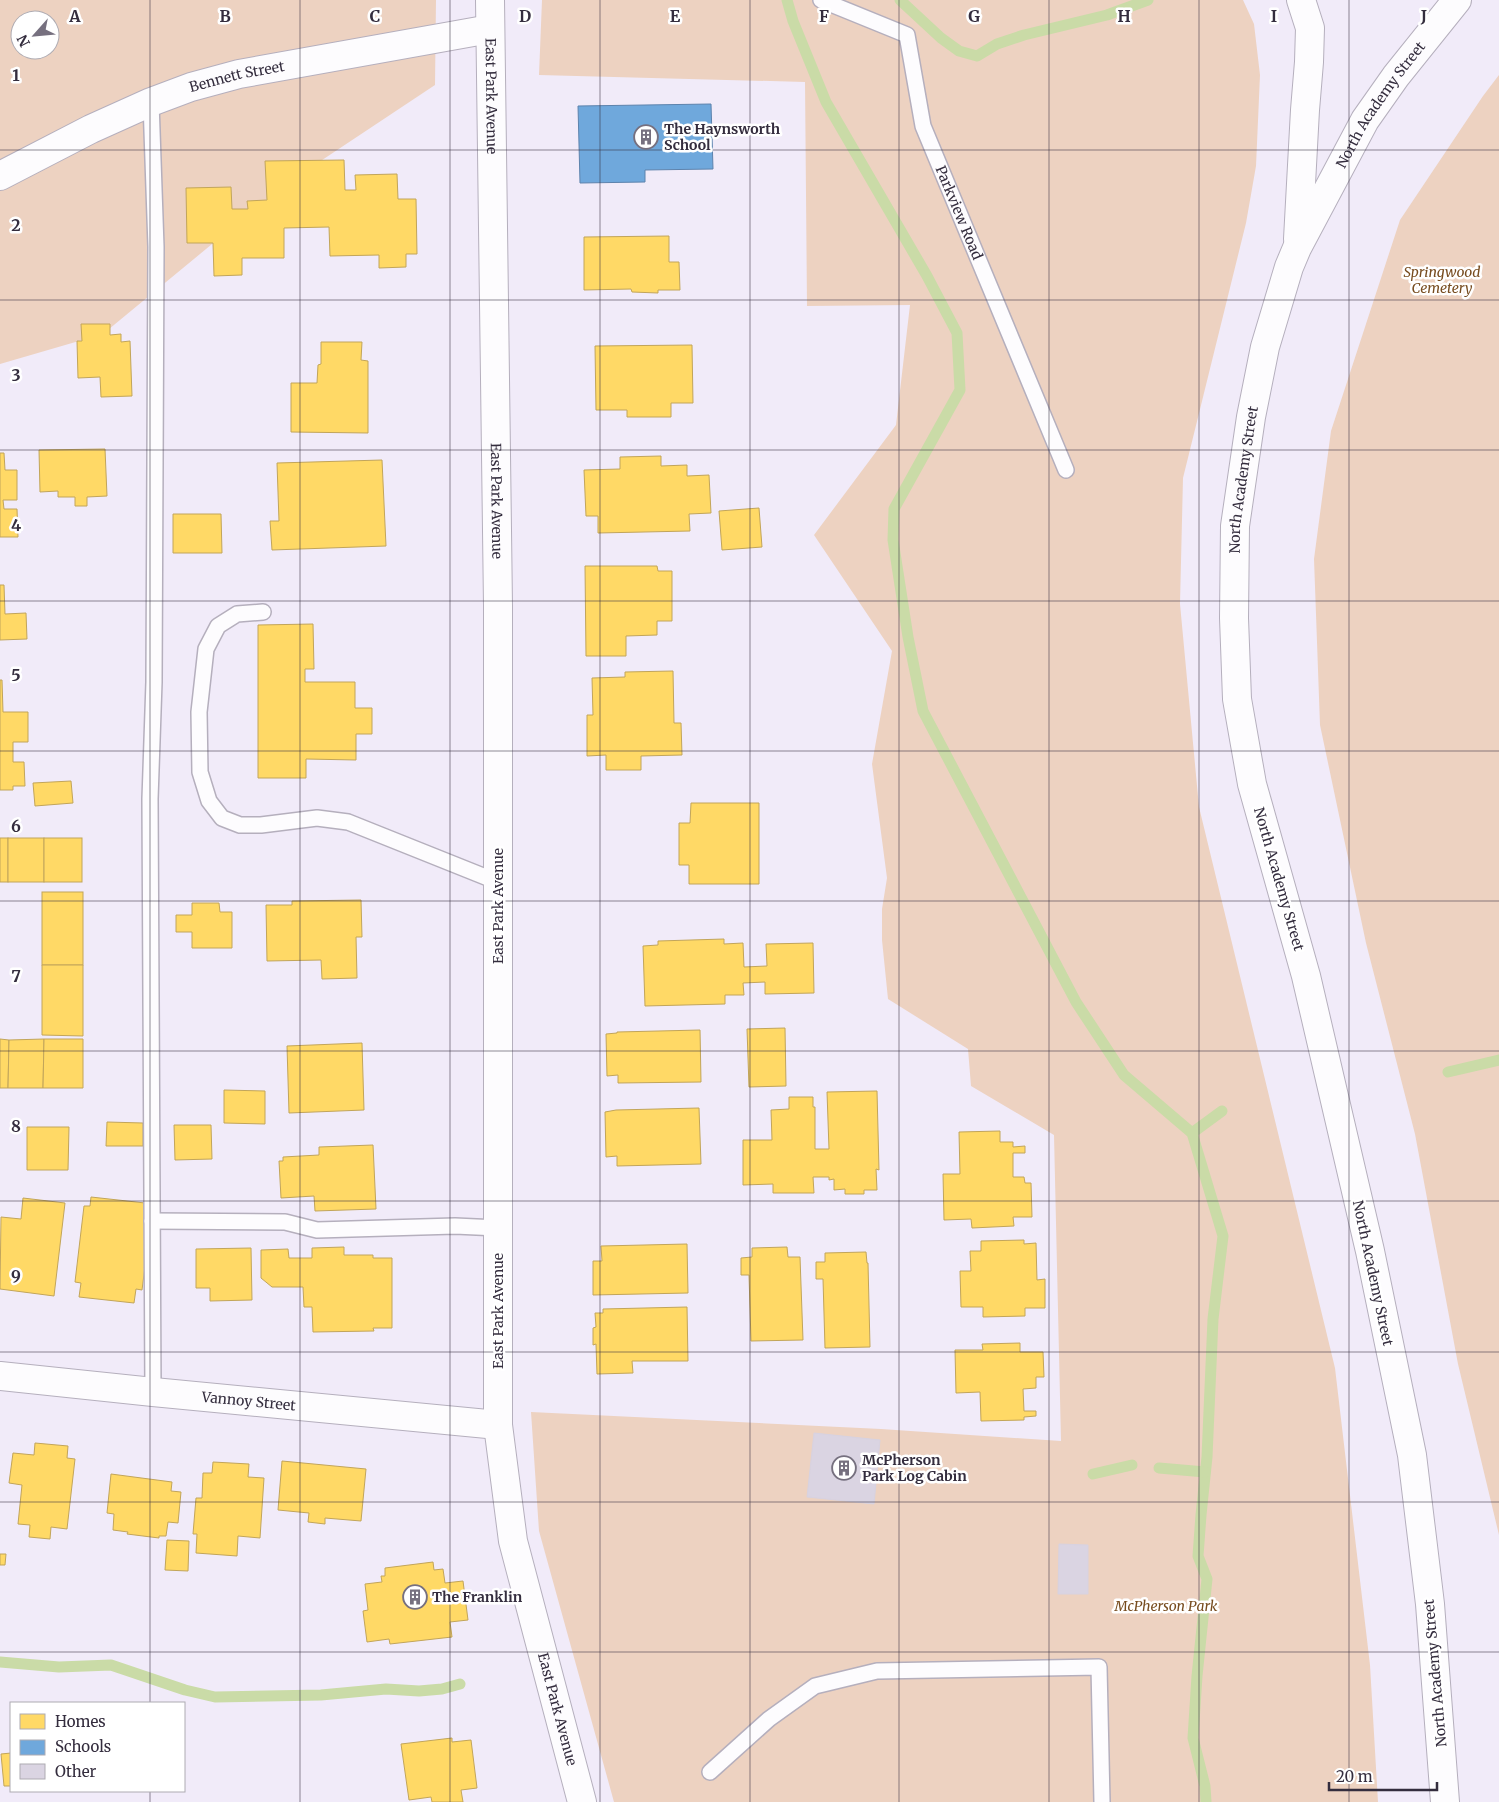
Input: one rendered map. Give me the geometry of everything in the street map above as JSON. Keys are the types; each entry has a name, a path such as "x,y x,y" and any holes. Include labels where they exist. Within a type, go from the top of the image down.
{"main road":[{"name":"East Park Avenue","path":"490,0 498,606 498,1425 513,1541 582,1802"},
{"path":"1298,248 1310,28 1302,0"},
{"name":"North Academy Street","path":"1445,1802 1430,1604 1412,1455 1370,1251 1306,976 1252,784 1237,700 1234,618 1236,526 1251,417 1265,347 1289,267 1366,120 1396,76 1457,0"},
{"name":"Bennett Street","path":"0,176 91,128 191,87 239,74 490,29"},
{"name":"Vannoy Street","path":"0,1376 498,1425"}],"lane":[{"name":"Parkview Road","path":"821,0 907,35 923,126 1066,470"},
{"path":"151,102 156,247 154,682 150,799 153,1392"},
{"path":"263,612 237,614 218,626 206,649 199,712 200,772 209,801 222,818 240,825 261,825 317,818 348,822 498,882"},
{"path":"152,1220 285,1222 317,1230 455,1226 498,1228"},
{"path":"710,1772 769,1719 815,1686 876,1671 1099,1667 1102,1802"}],"green space":[{"path":"0,0 436,0 435,85 280,188 103,334 0,364"},
{"name":"McPherson Park","path":"542,0 1243,0 1254,24 1260,75 1256,166 1246,223 1183,478 1180,604 1199,807 1335,1368 1370,1665 1378,1802 614,1802 539,1531 531,1412 881,1429 1061,1441 1054,1135 971,1086 968,1049 888,999 882,940 882,909 887,878 872,764 892,651 814,535 896,425 910,305 807,306 805,82 539,75"},
{"name":"Springwood Cemetery","path":"1499,75 1499,1535 1458,1364 1415,1134 1366,943 1320,725 1314,559 1331,431 1400,220"}],"building: Homes":[{"path":"344,160 345,190 356,190 355,175 397,174 398,199 416,199 417,254 406,254 406,267 379,268 379,255 330,256 329,227 284,228 284,258 242,258 242,275 214,276 213,243 187,243 186,188 231,187 232,209 248,209 247,201 267,200 265,161"},
{"path":"669,236 669,262 679,262 680,290 658,290 658,293 632,292 631,289 584,290 584,237"},
{"path":"81,324 110,324 110,335 121,334 121,342 130,341 132,396 101,397 100,377 78,378 77,341 82,341"},
{"path":"321,342 362,342 361,360 368,361 368,433 291,432 291,383 317,383 318,365 321,364"},
{"path":"692,345 693,403 671,403 671,417 627,417 627,410 596,410 595,346"},
{"path":"105,449 107,496 87,497 87,506 75,506 75,497 58,497 58,491 40,492 39,450"},
{"path":"0,453 4,453 5,470 17,470 17,500 3,500 4,509 17,509 18,537 0,537"},
{"path":"661,456 661,466 687,465 687,476 709,475 711,513 689,514 690,531 598,533 598,516 586,516 584,470 620,469 620,457"},
{"path":"382,460 386,546 272,550 270,521 279,521 277,463"},
{"path":"759,508 762,547 722,550 719,511"},
{"path":"173,514 221,514 222,553 173,553"},
{"path":"585,566 657,566 658,571 672,571 672,621 657,621 657,635 626,636 626,656 586,656"},
{"path":"0,585 4,585 5,614 26,613 27,639 0,640"},
{"path":"313,624 314,669 305,669 305,682 355,682 355,708 372,708 372,734 356,734 356,760 306,759 306,778 258,778 258,625"},
{"path":"673,671 674,723 681,723 682,755 641,756 641,770 606,770 606,755 587,756 587,715 593,715 592,678 625,677 625,672"},
{"path":"0,680 2,680 3,712 28,712 28,742 13,742 13,762 24,762 25,786 13,786 13,790 0,790"},
{"path":"71,781 73,803 35,806 33,783"},
{"path":"691,803 759,803 759,884 689,884 689,865 679,865 679,823 690,823"},
{"path":"0,838 8,838 8,882 0,882"},
{"path":"8,838 44,838 44,882 8,882"},
{"path":"44,838 82,838 82,882 44,882"},
{"path":"42,892 83,892 83,965 42,965"},
{"path":"361,900 362,937 356,937 357,978 322,979 321,960 267,961 266,905 292,905 292,901"},
{"path":"192,903 219,903 220,912 232,912 232,948 192,948 192,932 176,932 176,915 192,915"},
{"path":"724,939 724,944 743,943 744,967 767,966 766,944 813,943 814,993 765,994 765,982 743,983 744,995 725,995 725,1004 645,1006 643,946 658,945 658,941"},
{"path":"42,965 83,965 83,1036 42,1035"},
{"path":"785,1028 786,1086 749,1087 747,1029"},
{"path":"700,1030 701,1082 618,1083 618,1075 607,1076 606,1034 617,1032"},
{"path":"0,1039 9,1040 8,1088 0,1088"},
{"path":"44,1039 43,1088 8,1088 9,1040"},
{"path":"44,1039 83,1039 83,1088 43,1088"},
{"path":"362,1043 364,1110 289,1113 287,1046"},
{"path":"224,1090 265,1091 265,1124 224,1123"},
{"path":"877,1091 879,1170 876,1169 877,1190 864,1190 864,1194 845,1194 845,1189 834,1190 834,1179 829,1180 829,1177 813,1177 814,1193 773,1193 773,1184 743,1185 743,1140 772,1140 771,1110 789,1109 789,1097 813,1097 813,1107 815,1107 815,1149 829,1149 827,1092"},
{"path":"699,1108 701,1164 617,1166 617,1156 606,1157 605,1112 616,1110"},
{"path":"107,1122 143,1123 143,1146 106,1146"},
{"path":"174,1125 211,1125 212,1159 175,1160"},
{"path":"27,1127 69,1127 68,1170 27,1170"},
{"path":"1000,1131 1000,1142 1013,1142 1013,1147 1025,1146 1025,1153 1013,1153 1013,1177 1024,1177 1025,1183 1031,1183 1032,1217 1013,1217 1014,1226 972,1228 971,1219 944,1220 943,1174 960,1174 959,1132"},
{"path":"373,1145 376,1209 315,1211 314,1196 281,1198 279,1161 283,1161 283,1157 319,1155 319,1147"},
{"path":"91,1197 145,1203 144,1210 152,1211 142,1290 136,1289 134,1303 79,1297 81,1283 75,1282 84,1206 90,1206"},
{"path":"23,1198 65,1203 54,1296 0,1289 1,1217 21,1219"},
{"path":"1024,1240 1024,1244 1036,1243 1037,1280 1045,1279 1045,1308 1025,1308 1025,1316 983,1317 983,1307 961,1307 960,1271 971,1271 970,1251 981,1251 981,1241"},
{"path":"687,1244 688,1293 593,1295 593,1261 602,1261 601,1246"},
{"path":"344,1247 344,1255 373,1255 373,1258 392,1258 392,1328 373,1328 374,1331 313,1332 312,1307 304,1307 303,1287 272,1287 261,1278 261,1250 288,1249 289,1258 312,1258 312,1248"},
{"path":"787,1247 788,1257 800,1257 803,1340 751,1341 749,1275 741,1275 741,1258 752,1257 752,1248"},
{"path":"251,1248 252,1300 210,1301 210,1288 196,1288 196,1249"},
{"path":"866,1252 868,1263 870,1347 825,1348 823,1279 816,1279 816,1262 825,1262 825,1253"},
{"path":"687,1307 688,1361 632,1361 633,1373 597,1374 596,1344 593,1345 593,1328 596,1327 595,1313 603,1313 603,1309"},
{"path":"1020,1343 1020,1352 1043,1352 1044,1377 1036,1377 1036,1388 1023,1389 1024,1411 1036,1411 1036,1416 1024,1417 1024,1420 981,1421 980,1392 956,1393 955,1350 983,1350 982,1344"},
{"path":"35,1443 68,1446 67,1458 75,1459 67,1529 51,1527 50,1539 29,1537 30,1525 18,1524 22,1485 9,1483 13,1453 34,1455"},
{"path":"282,1461 366,1469 361,1521 325,1518 325,1524 308,1522 309,1513 278,1510"},
{"path":"213,1462 249,1464 248,1477 264,1478 260,1538 238,1536 237,1556 196,1553 197,1534 193,1534 196,1498 202,1498 203,1473 212,1473"},
{"path":"111,1474 172,1482 171,1491 181,1492 178,1523 168,1522 166,1536 159,1536 159,1538 127,1534 128,1532 113,1530 114,1514 107,1513"},
{"path":"167,1540 189,1541 188,1571 165,1570"},
{"path":"0,1554 6,1554 5,1565 0,1565"},
{"name":"The Franklin","path":"433,1562 434,1570 443,1569 445,1583 463,1581 468,1620 450,1622 452,1637 390,1644 389,1639 367,1642 363,1611 368,1610 365,1584 382,1582 381,1576 385,1576 385,1568"},
{"path":"452,1738 452,1742 471,1740 477,1788 461,1790 463,1802 432,1802 431,1797 409,1800 401,1744"},
{"path":"10,1753 10,1786 4,1786 1,1754"}],"building: Schools":[{"name":"The Haynsworth School","path":"711,104 713,169 645,170 645,182 580,183 578,106"}],"building: Other":[{"name":"McPherson Park Log Cabin","path":"814,1433 880,1440 874,1504 807,1497"},
{"path":"1059,1544 1088,1545 1088,1594 1058,1594"}],"waterway":[{"path":"787,0 793,21 826,102 927,276 957,333 960,390 894,509 893,540 908,637 923,711 1076,1002 1124,1075 1192,1133 1223,1236 1213,1319 1207,1457 1198,1556 1207,1579 1193,1738 1205,1786 1206,1802"},
{"path":"900,0 941,38 959,51 977,56 997,44 1024,35 1107,15 1148,0"},
{"path":"1448,1072 1499,1060"},
{"path":"1192,1133 1222,1111"},
{"path":"1093,1474 1132,1465"},
{"path":"1159,1468 1205,1472"},
{"path":"0,1662 59,1667 111,1665 185,1690 215,1697 321,1695 386,1689 419,1691 442,1689 460,1684"}],"place":[{"name":"The Haynsworth School","path":"646,137"},
{"name":"McPherson Park Log Cabin","path":"844,1468"},
{"name":"The Franklin","path":"415,1597"}]}
